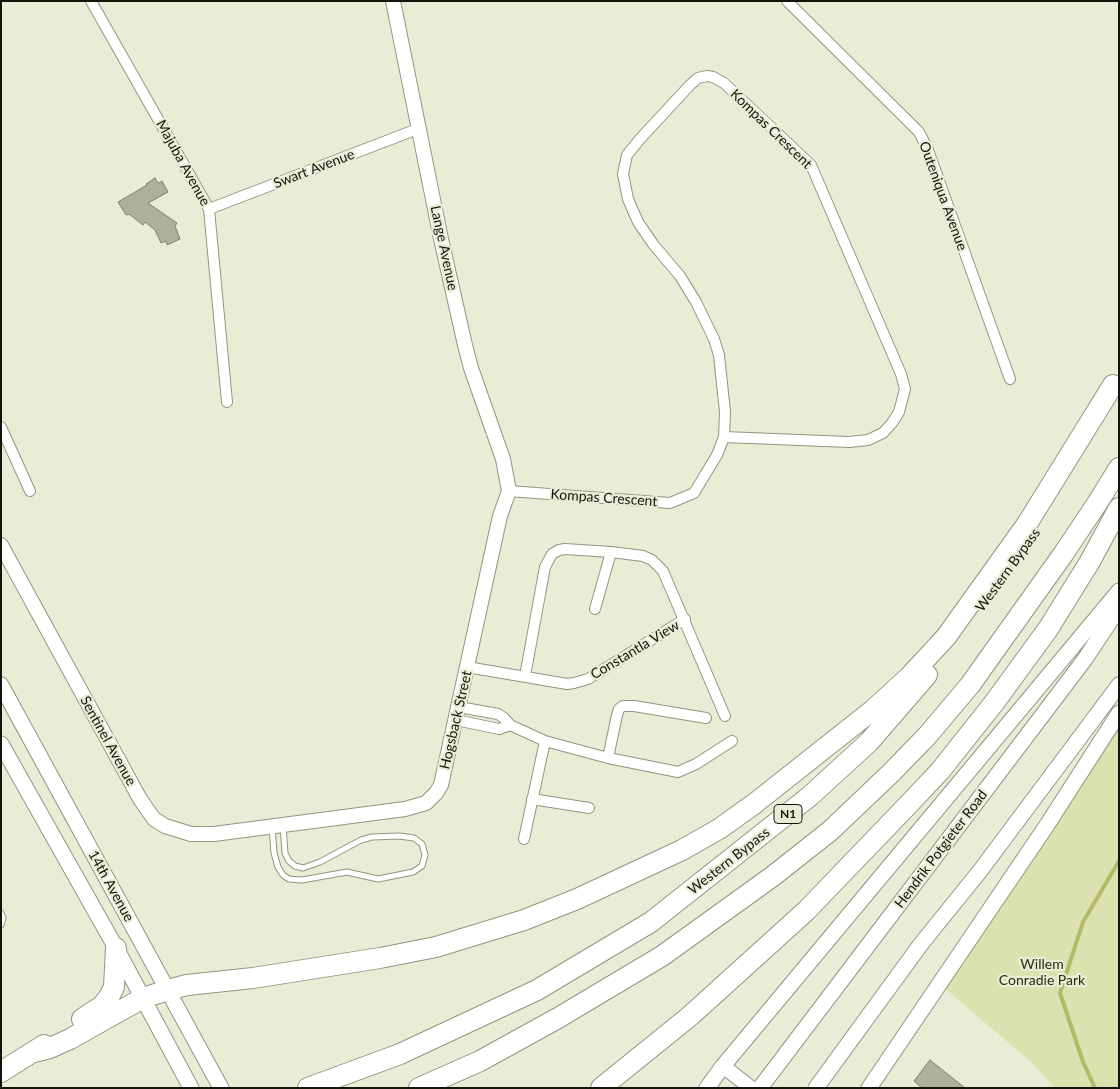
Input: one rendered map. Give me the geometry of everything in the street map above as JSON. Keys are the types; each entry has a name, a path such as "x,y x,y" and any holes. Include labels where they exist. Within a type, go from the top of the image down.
{"highway":[{"path":"34,1052 50,1048 70,1039 143,998 168,990 187,985 253,978 380,958 436,947 524,920 577,899 682,850 719,829 754,804 874,709 909,677 946,637 1027,524 1116,380"},
{"name":"Western Bypass","path":"308,1088 400,1054 537,990 651,922 810,796 869,742 942,658 1018,558 1053,506 1116,380"},
{"path":"420,1088 480,1061 558,1018 662,956 773,876 830,831 927,736 970,685 1064,553 1119,468"},
{"path":"601,1088 690,1016 806,910 940,771 994,704 1048,629 1089,563 1119,508"},
{"path":"1,1072 94,1012 109,997 115,981 116,948"}],"main road":[{"path":"707,1088 723,1066 1119,591"},
{"name":"Hendrik Potgieter Road","path":"760,1088 1085,659 1119,608"},
{"name":"14th Avenue","path":"1,685 221,1088"},
{"path":"816,1088 920,944 980,871 1119,685"},
{"path":"869,1088 1047,824 1119,713"},
{"name":"14th Avenue","path":"1,744 116,948 191,1088"}],"street":[{"name":"Majuba Avenue","path":"91,1 209,209 226,402"},
{"name":"Lange Avenue","path":"393,1 441,239 470,368 504,459 509,491"},
{"name":"Outeniqua Avenue","path":"787,1 896,104 919,132 928,150 1010,379"},
{"name":"Kompas Crescent","path":"509,491 670,503 694,493 717,455 724,437 723,389 719,355 714,339 696,302 680,276 653,244 638,222 628,198 623,174 628,155 640,139 690,85 698,78 707,76 724,83 811,165 902,374 905,389 899,412 892,423 883,433 868,440 849,442 724,437"},
{"name":"Swart Avenue","path":"209,209 420,128"},
{"path":"1,427 30,491"},
{"name":"Hogsback Street","path":"278,825 405,809 426,804 436,793 441,785 500,516 509,491"},
{"name":"Sentinel Avenue","path":"1,545 140,799 154,819 165,826 191,834 214,834 278,825"},
{"path":"525,676 545,567 552,554 565,549 643,556 652,560 663,571 725,716"},
{"path":"595,609 611,552"},
{"name":"Constantla View","path":"467,667 567,684 580,682 685,620"},
{"path":"608,758 617,715 619,709 623,706 634,706 706,718"},
{"path":"458,714 499,729 510,725 545,741 608,758 678,772 696,764 732,741"},
{"path":"524,839 545,741"},
{"path":"532,799 589,808"},
{"path":"723,1066 751,1088"}],"lane":[{"path":"278,825 285,854 289,861 295,866 303,868 320,862 361,840 372,837 399,836 414,838 422,844 425,855 422,866 413,872 378,879 347,872 302,880 289,879 283,875 278,867 274,853 278,825"},
{"path":"1,913 3,918 1,925"}],"green space":[{"name":"Willem Conradie Park","path":"1119,716 1119,1088 1055,1088 1031,1062 941,985"}],"building":[{"path":"155,178 158,183 162,181 168,192 148,203 177,223 175,226 180,239 167,245 166,241 161,243 155,230 145,222 143,225 129,214 126,215 118,202 147,185"},
{"path":"930,1060 965,1088 922,1088 914,1081"}],"waterway":[{"path":"1095,1088 1083,1062 1060,993 1083,922 1119,861"}]}
